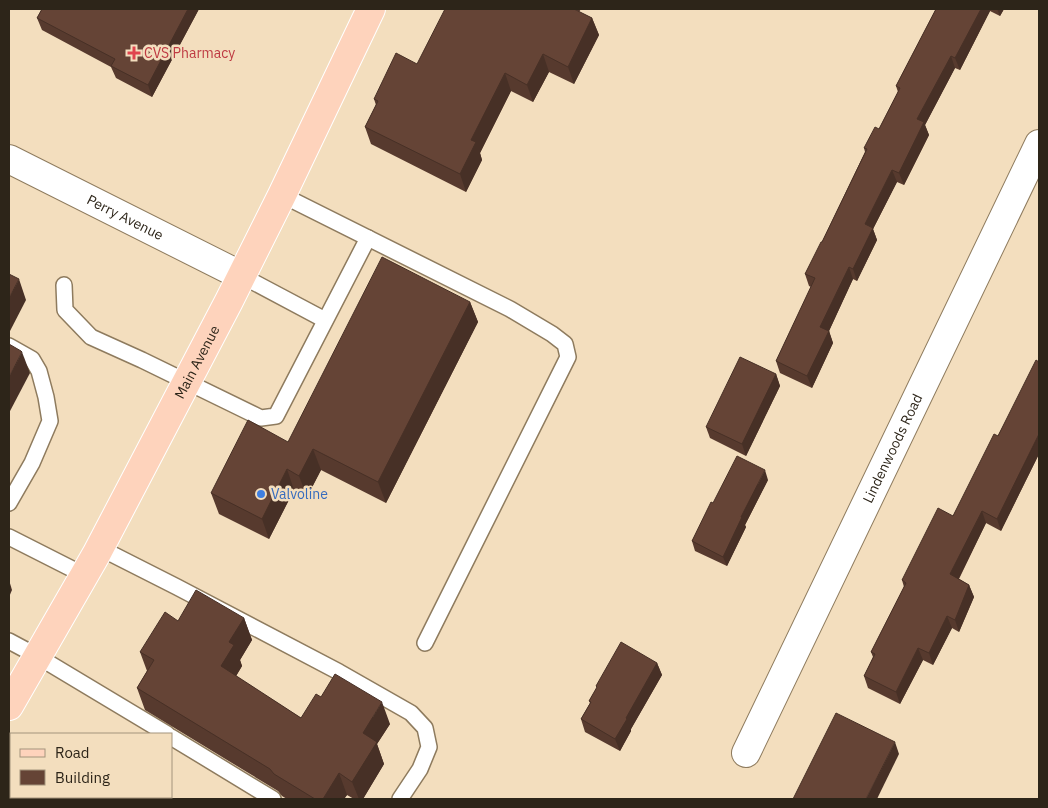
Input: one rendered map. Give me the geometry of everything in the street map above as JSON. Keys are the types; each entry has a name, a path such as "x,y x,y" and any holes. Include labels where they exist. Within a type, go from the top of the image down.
{"main road":[{"name":"Main Avenue","path":"9,706 100,548 242,276 370,9"}],"street":[{"name":"Lindenwoods Road","path":"746,753 1039,144"},
{"name":"Perry Avenue","path":"9,159 242,276"}],"lane":[{"path":"282,195 510,310 552,334 565,344 568,357 425,643"},
{"path":"64,285 66,310 91,337 261,418 276,416 368,238"},
{"path":"242,276 326,320"},
{"path":"9,346 32,359 40,371 50,421 32,463 9,503"},
{"path":"9,537 84,575"},
{"path":"100,548 339,672 411,713 425,728 429,747 420,769 400,799"},
{"path":"9,641 38,656 165,733"},
{"path":"172,738 273,799"}],"building":[{"path":"42,9 188,9 148,85 111,66 115,59 37,18"},
{"path":"445,9 574,9 592,18 568,67 543,54 527,85 505,73 471,140 476,142 460,174 365,127 378,101 374,99 396,53 417,64"},
{"path":"936,9 981,9 955,58 951,56 917,119 924,122 899,173 892,170 865,224 873,228 853,269 849,267 820,327 829,331 807,376 776,361 815,278 805,274 867,149 864,148 875,127 879,129 900,88 896,86"},
{"path":"382,257 470,302 378,482 313,449 299,476 287,469 262,519 211,493 248,420 288,442"},
{"path":"9,274 19,279 9,298"},
{"path":"9,344 22,352 9,377"},
{"path":"740,357 776,374 742,444 706,427"},
{"path":"1036,360 1039,362 1039,434 997,519 982,511 950,574 969,585 955,620 947,616 929,653 918,648 896,692 864,676 875,654 871,652 906,583 902,580 938,508 953,516 994,434 998,436"},
{"path":"737,456 765,470 723,557 692,541"},
{"path":"196,590 244,618 229,642 234,645 221,666 301,718 316,694 321,697 335,674 382,702 363,733 377,742 352,782 339,773 323,799 315,799 274,774 270,769 137,688 154,660 140,652 165,612 178,621"},
{"path":"621,642 657,663 615,739 581,719 591,702 589,701 596,686"},
{"path":"836,713 895,742 866,799 793,799"}],"place":[{"name":"CVS Pharmacy","path":"134,53"},
{"name":"Valvoline","path":"261,494"}]}
